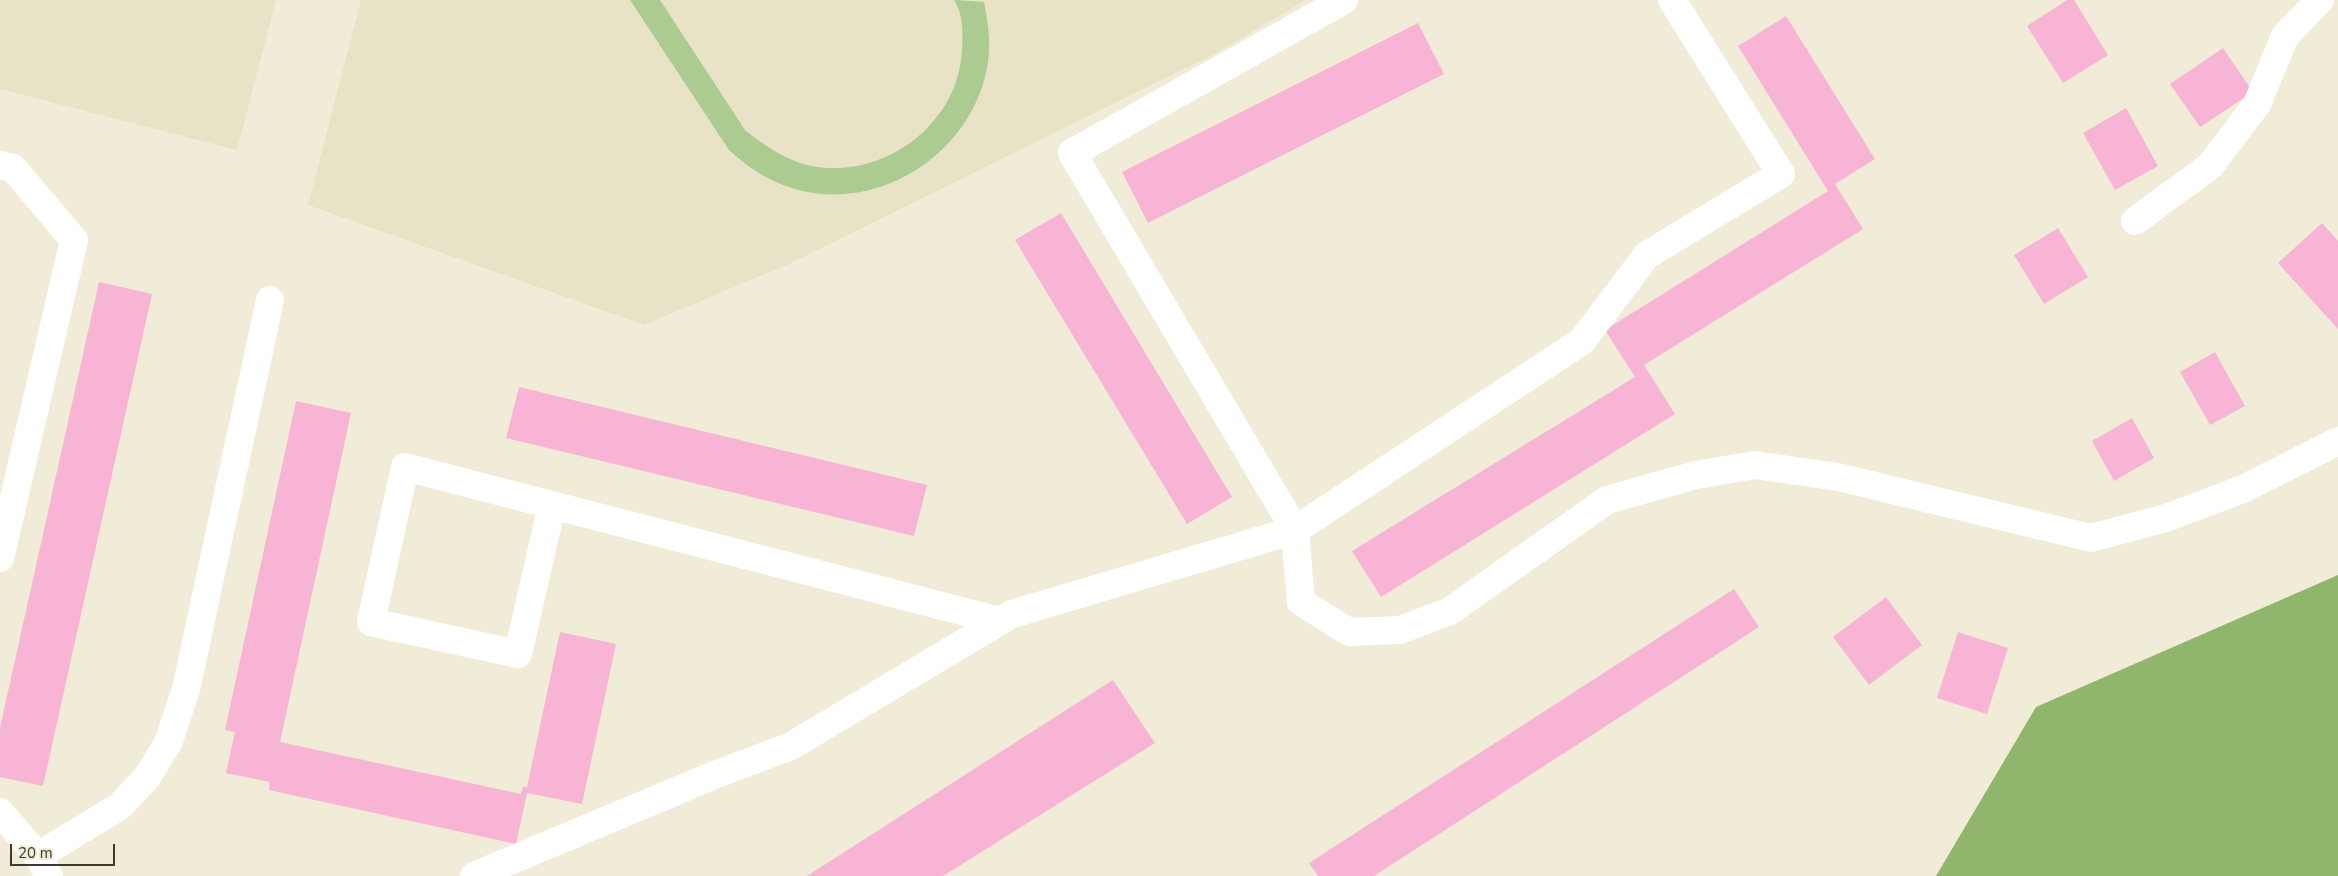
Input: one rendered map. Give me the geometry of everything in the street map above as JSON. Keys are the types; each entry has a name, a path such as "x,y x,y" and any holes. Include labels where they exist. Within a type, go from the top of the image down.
{"lane":[{"path":"1344,0 1072,153 1295,530 1301,602 1349,632 1400,630 1450,610 1607,500 1696,475 1754,465 1838,477 2091,538 2166,518 2243,489 2338,441"},
{"path":"474,876 712,776 791,746 1012,614 1295,530 1582,341 1647,255 1781,174 1672,0"},
{"path":"2135,221 2210,166 2257,104 2285,36 2320,0"},
{"path":"0,165 12,168 74,240 0,558"},
{"path":"0,812 44,866 120,806 148,777 168,743 186,689 270,300"},
{"path":"552,505 518,654 370,622 405,467 552,505 1000,621"}],"shaded area":[{"path":"0,0 276,0 237,150 0,89"},
{"path":"361,0 1306,0 1212,55 791,263 644,325 308,205"}],"green space":[{"path":"630,0 660,0 745,130 776,152 811,166 839,168 866,164 891,155 914,140 933,122 948,100 958,75 962,48 962,29 961,17 954,0 984,2 989,32 988,62 979,96 962,127 938,153 910,173 879,187 845,194 810,193 769,179 751,168 729,150"},
{"path":"2338,575 2338,876 1936,876 2036,707"}],"building":[{"path":"2067,0 2074,0 2108,55 2063,83 2027,26"},
{"path":"1786,16 1875,159 1835,184 1863,229 1644,365 1675,414 1381,597 1352,551 1635,377 1605,330 1828,191 1738,46"},
{"path":"1418,23 1444,74 1148,223 1122,172"},
{"path":"2223,48 2253,92 2200,127 2170,84"},
{"path":"2126,108 2158,166 2115,190 2083,133"},
{"path":"1061,213 1232,497 1187,524 1015,240"},
{"path":"2322,223 2338,241 2338,329 2278,263"},
{"path":"2058,228 2088,277 2044,304 2014,255"},
{"path":"99,282 152,294 43,786 0,777 0,728"},
{"path":"2215,352 2245,406 2210,425 2180,372"},
{"path":"519,387 927,485 914,536 506,438"},
{"path":"296,401 351,413 280,742 521,794 523,787 527,787 560,632 616,644 582,804 527,793 516,844 269,790 270,782 226,773 235,732 225,730"},
{"path":"2132,418 2154,458 2114,481 2092,441"},
{"path":"1734,589 1759,627 1374,876 1318,876 1309,863"},
{"path":"1886,597 1922,645 1869,685 1833,637"},
{"path":"1958,632 2008,648 1987,714 1937,698"},
{"path":"1113,680 1155,743 943,876 807,876"}]}
